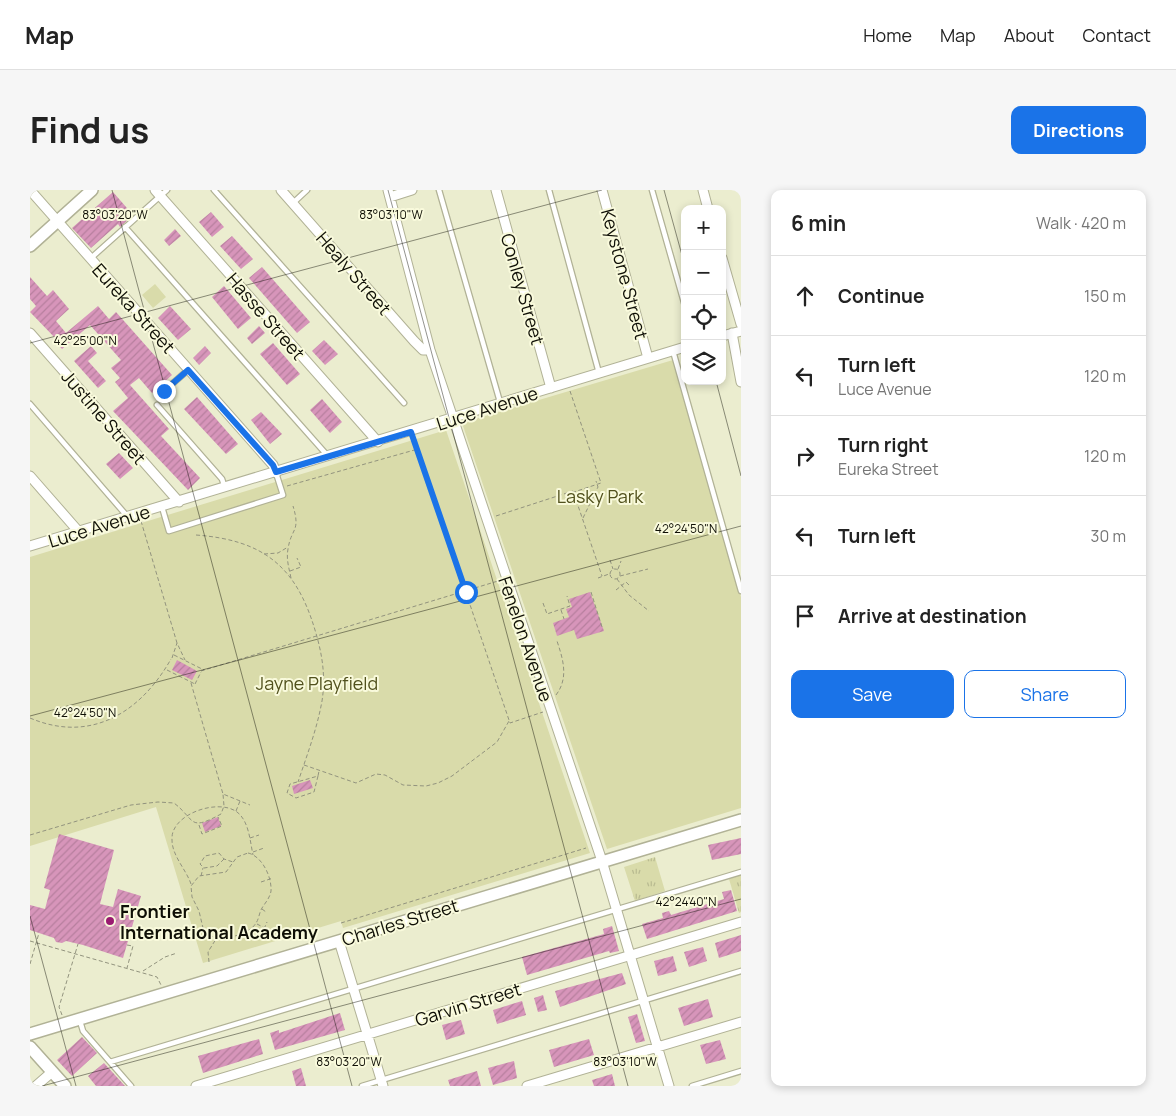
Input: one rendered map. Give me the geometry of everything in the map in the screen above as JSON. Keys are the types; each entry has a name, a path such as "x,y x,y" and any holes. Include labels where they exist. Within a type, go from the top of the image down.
{"street":[{"name":"Eureka Street","path":"30,190 273,465 276,472"},
{"path":"30,246 92,190"},
{"name":"Healy Street","path":"281,190 414,341 423,350 430,350"},
{"path":"389,193 412,190"},
{"name":"Conley Street","path":"496,190 551,388"},
{"name":"Keystone Street","path":"602,190 648,358"},
{"path":"703,190 707,205"},
{"name":"Hasse Street","path":"161,192 378,442"},
{"name":"Fenelon Avenue","path":"389,193 430,350 602,862 669,1086"},
{"path":"726,272 741,324"},
{"path":"737,332 741,382"},
{"name":"Justine Street","path":"30,333 179,502"},
{"name":"Luce Avenue","path":"30,546 411,432 681,348"},
{"path":"30,476 79,532"},
{"name":"Charles Street","path":"30,1034 741,820"},
{"name":"Garvin Street","path":"196,1086 741,922"},
{"path":"339,941 383,1083"},
{"path":"527,1086 741,1022"},
{"path":"30,1047 65,1086"},
{"path":"36,1086 52,1072"}],"lane":[{"path":"214,190 404,403"},
{"path":"293,203 308,190"},
{"path":"439,190 501,403"},
{"path":"549,190 599,373"},
{"path":"652,190 682,295"},
{"path":"90,259 126,228 161,192"},
{"path":"126,228 328,457"},
{"path":"673,351 741,591"},
{"path":"164,391 188,370"},
{"path":"30,404 128,517"},
{"path":"157,405 222,479 225,488"},
{"path":"162,507 169,531 283,495 276,472"},
{"path":"110,1062 741,872"},
{"path":"362,1086 383,1083 741,971"},
{"path":"79,1019 83,1031 131,1086"},
{"path":"692,1086 741,1071"}],"path":[{"path":"493,517 572,491 573,493 601,484 570,390"},
{"path":"411,432 510,723 550,710"},
{"path":"286,486 418,449"},
{"path":"582,520 598,488 596,481"},
{"path":"573,493 602,576"},
{"path":"291,578 288,546 297,526 293,506"},
{"path":"139,513 177,642 185,660"},
{"path":"196,535 234,540 264,554 291,578 304,599 317,636 323,661 323,690 319,716 298,782"},
{"path":"264,554 278,553 288,546"},
{"path":"290,571 300,567 297,558"},
{"path":"610,560 613,570"},
{"path":"619,576 617,570 621,561"},
{"path":"617,579 619,576 648,569"},
{"path":"598,578 610,574 613,570"},
{"path":"610,574 612,578 617,579 649,611"},
{"path":"193,688 203,670 466,592 506,578"},
{"path":"616,590 626,582 629,584 628,586"},
{"path":"592,592 602,627"},
{"path":"543,603 547,614 570,606 567,596"},
{"path":"560,609 564,619"},
{"path":"554,697 561,688 564,674 557,641"},
{"path":"30,718 52,725 72,727 95,725 113,719 140,701 166,669 174,655 177,642"},
{"path":"174,655 203,670"},
{"path":"166,669 195,684"},
{"path":"564,674 570,675"},
{"path":"30,835 131,805 174,803 192,823 198,824 221,814 224,806 223,794 191,682"},
{"path":"303,765 356,783 372,775 381,774 403,786 433,785 452,776 497,742 509,720"},
{"path":"318,776 290,784 287,793 296,798 314,792 320,771"},
{"path":"223,794 250,804"},
{"path":"236,812 240,801"},
{"path":"211,806 224,806 236,812 244,822 254,855 263,863 271,891 256,923 244,933 217,938 209,935 203,928 199,911 192,897 191,885 175,854 171,837 176,826 187,817 211,806"},
{"path":"198,824 202,834 222,826 218,816"},
{"path":"250,838 259,835"},
{"path":"253,852 264,848"},
{"path":"341,923 586,848"},
{"path":"204,868 200,864 202,858 209,854 219,853 224,859 233,862"},
{"path":"201,876 222,874 228,871 233,862 242,854 254,855"},
{"path":"204,868 217,866 224,859"},
{"path":"191,885 201,876 204,868"},
{"path":"262,882 273,878"},
{"path":"262,909 266,912"},
{"path":"264,929 267,922"},
{"path":"256,923 274,933 289,931"},
{"path":"30,964 39,933"},
{"path":"209,962 208,952 217,938"},
{"path":"30,941 158,977 162,987"},
{"path":"63,1017 60,1007 78,944"},
{"path":"127,945 133,946 127,969"},
{"path":"142,972 165,957 177,953"}],"green space":[{"path":"155,284 166,297 153,308 142,295"},
{"name":"Lasky Park","path":"673,360 741,597 741,808 607,849 462,423"},
{"name":"Jayne Playfield","path":"446,430 590,853 343,928 341,921 203,963 156,807 30,846 30,557"},
{"path":"655,857 665,891 635,901 624,867"},
{"path":"741,875 741,912 739,913 729,879"}],"building":[{"path":"113,192 133,215 120,227 118,224 91,248 72,228"},
{"path":"211,212 224,227 212,237 199,222"},
{"path":"175,229 181,236 169,246 164,240"},
{"path":"232,236 253,259 241,269 220,246"},
{"path":"262,267 310,322 297,333 249,278"},
{"path":"30,277 47,296 53,290 69,309 56,321 66,333 98,306 109,319 116,312 172,375 152,393 139,378 130,385 169,429 161,436 200,478 188,490 113,411 128,398 115,382 120,378 111,368 121,360 90,325 62,349 56,342 58,341 30,312 36,306 30,299"},
{"path":"224,286 251,318 238,329 212,297"},
{"path":"170,306 191,329 178,340 158,318"},
{"path":"259,326 265,333 252,344 247,338"},
{"path":"324,340 338,354 325,365 312,351"},
{"path":"273,343 300,374 287,385 260,354"},
{"path":"91,346 97,353 88,361 106,381 98,388 74,361"},
{"path":"205,346 211,353 199,365 193,358"},
{"path":"197,397 238,444 226,454 184,409"},
{"path":"322,399 342,422 330,433 310,410"},
{"path":"261,412 282,434 270,444 251,420"},
{"path":"119,453 133,468 120,479 106,464"},
{"path":"590,592 604,631 577,639 574,630 557,636 553,623 569,617 566,609 572,607 569,599"},
{"path":"177,660 197,671 192,680 172,670"},
{"path":"310,780 313,788 294,794 292,786"},
{"path":"218,817 221,826 205,832 202,823"},
{"path":"59,834 114,850 100,904 113,907 118,889 141,896 123,958 83,945 66,941 62,943 56,942 54,938 30,930 30,905 45,909 50,890 44,888"},
{"path":"741,838 741,854 712,860 708,845"},
{"path":"731,890 737,911 647,939 642,924 663,918 662,913 669,911 671,915 724,899 722,892"},
{"path":"612,926 619,951 610,953 609,951 527,975 522,957 604,934 603,929"},
{"path":"741,935 741,951 719,958 715,943"},
{"path":"703,947 707,961 689,967 684,952"},
{"path":"673,956 677,971 658,976 654,961"},
{"path":"622,973 626,984 560,1007 555,991"},
{"path":"543,995 547,1010 538,1012 534,998"},
{"path":"708,999 713,1017 684,1026 678,1008"},
{"path":"522,1001 526,1015 497,1024 493,1010"},
{"path":"340,1013 345,1030 275,1050 270,1033 279,1030 279,1033"},
{"path":"637,1014 645,1041 636,1043 628,1017"},
{"path":"461,1020 465,1034 446,1040 442,1025"},
{"path":"82,1037 97,1053 72,1076 57,1060"},
{"path":"259,1039 263,1054 203,1073 198,1056"},
{"path":"589,1039 594,1055 554,1067 549,1050"},
{"path":"720,1040 726,1059 706,1064 700,1045"},
{"path":"514,1061 517,1078 493,1085 488,1068"},
{"path":"104,1063 125,1086 96,1086 88,1076"},
{"path":"301,1068 306,1086 296,1086 292,1071"},
{"path":"477,1071 481,1086 450,1086 448,1080"},
{"path":"612,1074 615,1086 594,1086 592,1080"}],"place":[{"name":"Frontier International Academy","path":"110,921"}],"route":[{"path":"164,391 188,370 273,465 276,472 411,432 466,592"}]}
